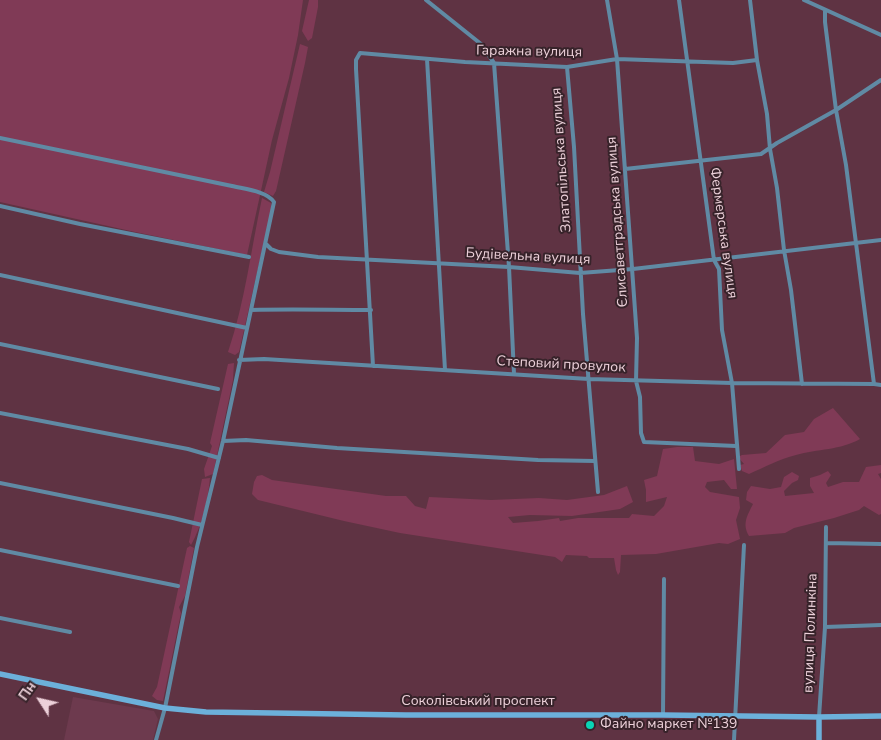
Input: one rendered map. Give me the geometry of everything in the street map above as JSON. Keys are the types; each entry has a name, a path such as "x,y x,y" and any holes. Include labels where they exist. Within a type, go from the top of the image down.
{"street":[{"path":"426,0 481,44 494,63 509,267 514,374"},
{"name":"Єлисаветградська вулиця","path":"607,0 617,59 633,269 637,338 636,381 640,397 641,433 644,442 736,446"},
{"name":"Фермерська вулиця","path":"679,0 714,260 718,268 722,330 732,384 739,469"},
{"path":"750,0 791,290 802,384"},
{"path":"804,0 881,35"},
{"path":"825,10 836,110 846,165 874,384"},
{"name":"Гаражна вулиця","path":"368,260 356,69 356,60 360,53 567,67 617,59 733,63 758,60"},
{"path":"427,59 445,370"},
{"name":"Златопільська вулиця","path":"567,67 574,147 580,273 598,492"},
{"path":"625,169 762,154 777,143 836,110 881,80"},
{"path":"0,138 258,192 272,198 274,202 223,441 202,525 165,708 156,740"},
{"path":"0,206 80,224 249,257"},
{"name":"Будівельна вулиця","path":"266,244 271,249 279,252 318,257 509,267 580,273 633,269 881,240"},
{"path":"368,260 373,366"},
{"path":"0,275 247,328"},
{"path":"251,310 371,310"},
{"path":"0,344 218,389"},
{"name":"Степовий провулок","path":"239,360 264,359 636,381 881,385"},
{"path":"0,413 188,449 219,458"},
{"path":"223,441 246,440 337,448 528,460 595,461"},
{"path":"0,483 202,525"},
{"name":"вулиця Полинкіна","path":"819,740 825,627 826,527"},
{"path":"826,543 881,544"},
{"path":"734,740 744,545"},
{"path":"0,550 178,586"},
{"path":"663,715 664,579"},
{"path":"0,618 70,632"},
{"path":"825,627 881,625"},
{"name":"Соколівський проспект","path":"0,674 165,708 206,712 406,715 881,716"}],"shaded area":[{"path":"0,0 303,0 289,78 272,140 247,255 0,202"},
{"path":"309,0 318,0 318,7 312,38 308,41 302,31"},
{"path":"300,44 308,47 276,191 273,196 264,192"},
{"path":"262,198 271,203 271,211 239,352 235,355 228,352 243,295"},
{"path":"234,363 233,380 213,474 205,477 204,469 212,446 210,443 228,364"},
{"path":"833,408 860,439 853,443 790,457 749,474 742,471 740,465 744,464 738,457 766,453 785,435 804,432 814,419"},
{"path":"693,447 695,461 719,464 734,459 737,489 731,489 724,480 707,482 705,487 710,492 739,497 740,508 736,520 740,539 728,544 719,543 656,554 621,555 620,572 618,575 614,558 589,558 587,556 566,555 562,562 555,557 400,533 344,521 258,500 252,494 257,476 262,475 272,480 386,496 406,496 415,506 426,509 429,497 491,500 539,498 567,500 604,495 627,486 633,502 620,509 572,516 530,515 508,517 513,523 559,518 560,521 578,518 629,518 632,514 654,516 664,506 667,497 646,502 644,480 657,476 663,449"},
{"path":"881,465 881,473 878,474 881,479 881,514 879,515 864,506 859,510 794,528 785,533 749,536 746,528 747,516 753,504 746,500 747,492 751,486 770,489 781,487 784,477 792,472 799,476 798,480 784,491 785,496 814,493 810,486 810,478 828,471 831,475 826,483 828,487 843,482 859,482 866,467"},
{"path":"210,478 204,513 191,545 189,542 202,479"},
{"path":"190,546 194,548 185,596 179,607 181,613 163,701 157,700 152,696 157,687 187,548"},
{"path":"73,697 154,711 158,719 153,740 64,740"}],"place":[{"name":"Файно маркет №139","path":"590,725"}]}
